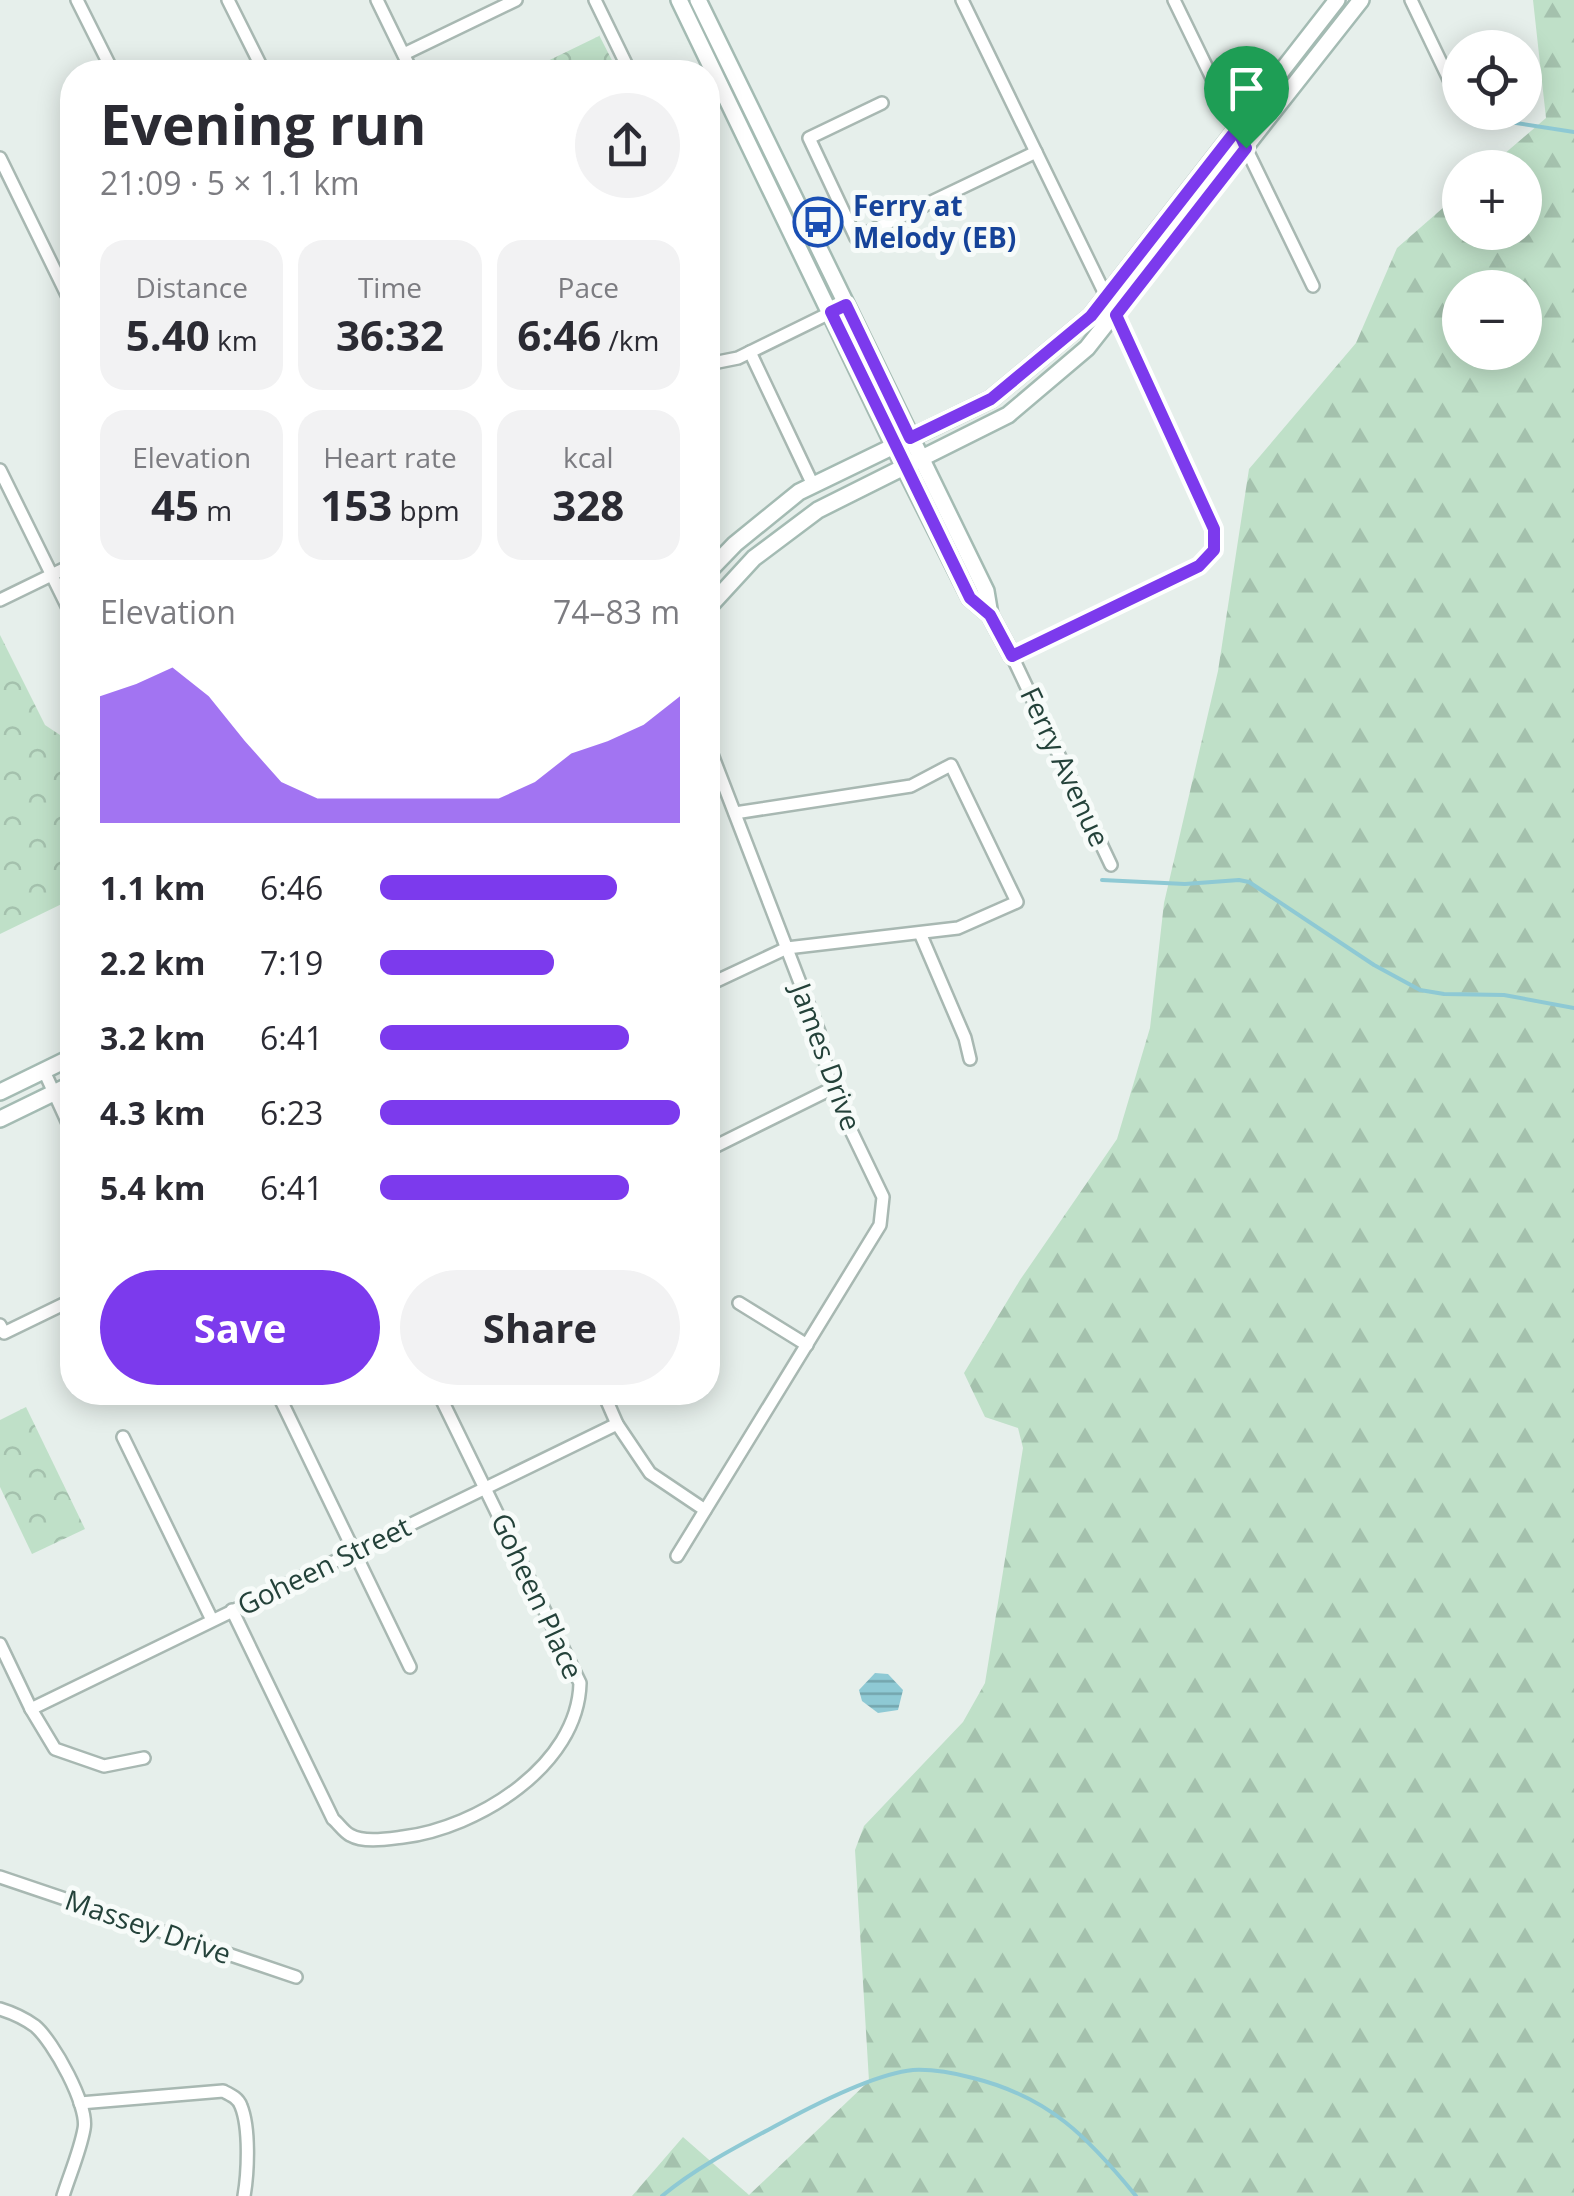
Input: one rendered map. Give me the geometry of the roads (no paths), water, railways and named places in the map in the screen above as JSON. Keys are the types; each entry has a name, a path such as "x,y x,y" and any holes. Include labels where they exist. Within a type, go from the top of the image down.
{"main road":[{"name":"Ferry Avenue","path":"679,0 710,60"},
{"name":"Ferry Avenue","path":"698,0 839,309 894,446 970,598 990,615"},
{"path":"720,556 799,492 991,399 1091,316 1337,0"},
{"path":"720,595 754,558 818,510 1008,415 1087,348 1361,0"},
{"name":"Ferry Avenue","path":"720,79 910,438 986,591 990,615 1012,656"},
{"path":"0,1092 60,1063"},
{"path":"0,1119 60,1090"}],"street":[{"path":"77,0 107,60"},
{"path":"228,0 258,60"},
{"path":"377,0 407,60"},
{"path":"404,54 516,0"},
{"path":"596,0 624,60"},
{"path":"962,0 1106,296"},
{"path":"1174,0 1313,286"},
{"path":"1411,0 1442,65"},
{"path":"882,102 809,138 856,238 1036,152"},
{"path":"0,158 60,280"},
{"path":"720,361 750,352 839,309"},
{"path":"1012,656 1199,566 1214,550 1214,529 1116,315"},
{"path":"750,352 813,485"},
{"path":"0,470 60,591"},
{"path":"0,600 60,571"},
{"name":"Ferry Avenue","path":"1012,656 1112,865"},
{"path":"720,979 786,948 958,928 1017,902 951,765 912,786 735,812"},
{"name":"James Drive","path":"677,1556 880,1225 883,1198 831,1089 819,1032 720,774"},
{"path":"920,933 965,1038 970,1059"},
{"path":"44,1071 60,1106"},
{"path":"720,1144 831,1089"},
{"path":"740,1302 807,1345"},
{"path":"0,1326 4,1333 60,1306"},
{"path":"283,1405 410,1667"},
{"path":"444,1405 486,1488"},
{"path":"608,1405 650,1473 704,1510"},
{"name":"Goheen Street","path":"31,1709 617,1424"},
{"path":"123,1437 212,1620"},
{"name":"Goheen Place","path":"232,1610 333,1819 350,1836 380,1840 427,1834 480,1814 519,1788 558,1745 580,1706 580,1684 486,1488"},
{"path":"0,1644 55,1749 104,1766 144,1758"},
{"name":"Massey Drive","path":"0,1876 296,1977"},
{"path":"0,2009 38,2028 52,2045 80,2103 86,2125 63,2196"},
{"path":"80,2103 223,2092 234,2096 242,2107 248,2172 244,2196"}],"water":[{"path":"875,1673 888,1674 903,1690 898,1710 878,1713 862,1701 859,1690"}],"waterway":[{"path":"1542,127 1574,132"},
{"path":"1102,880 1249,882 1374,965 1420,990 1504,995 1574,1008"},
{"path":"662,2196 718,2157 793,2116 881,2077 913,2070 958,2074 1024,2096 1083,2138 1136,2196"}],"place":[{"name":"Ferry at Melody (EB)","path":"818,222"}]}
